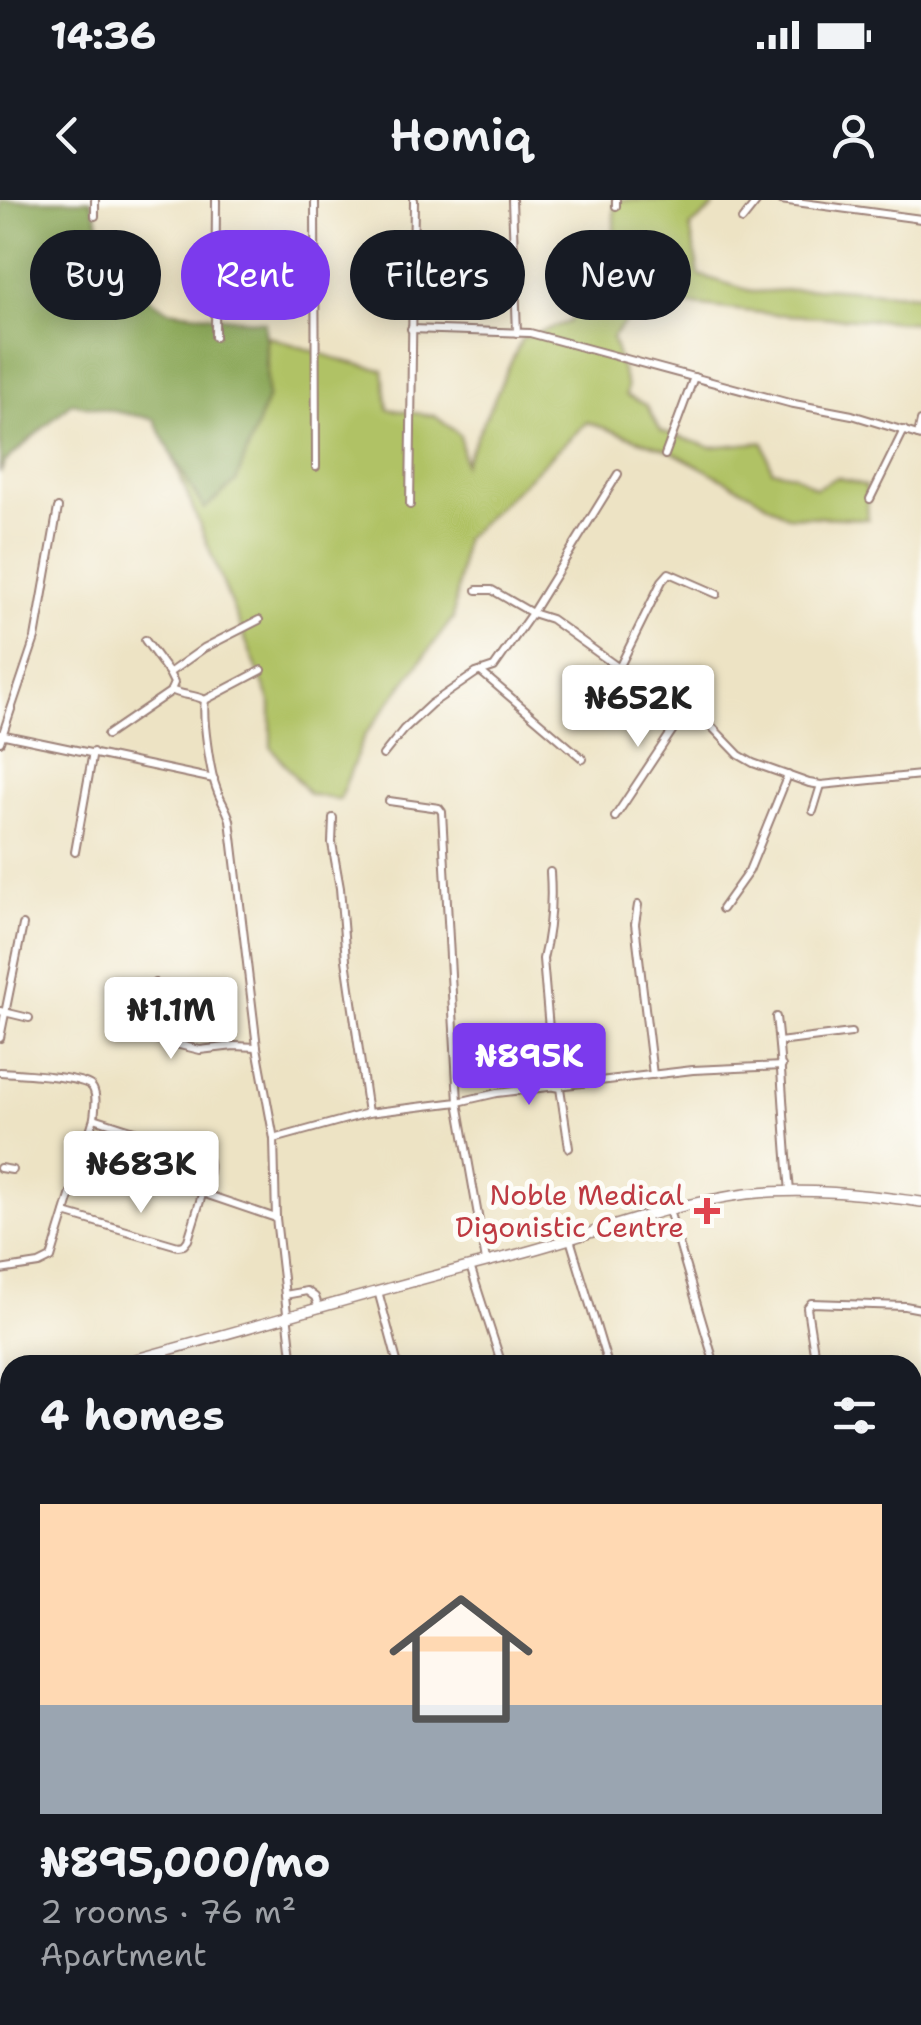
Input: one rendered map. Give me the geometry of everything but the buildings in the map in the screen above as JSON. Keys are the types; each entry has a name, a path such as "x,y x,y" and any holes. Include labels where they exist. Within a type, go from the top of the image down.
{"street":[{"path":"95,216 96,200"},
{"path":"216,200 216,337"},
{"path":"315,200 316,467"},
{"path":"410,505 414,200"},
{"path":"512,200 517,333"},
{"path":"742,220 758,200"},
{"path":"781,200 921,219"},
{"path":"411,329 530,334 789,403 852,414 919,435 921,421"},
{"path":"665,456 694,377"},
{"path":"870,499 904,430"},
{"path":"383,755 432,704 494,667 618,474"},
{"path":"58,508 36,638 1,737 94,752 214,779"},
{"path":"619,668 669,573 718,594"},
{"path":"477,590 492,590 550,619 619,668 668,689 690,704 739,755 753,763 821,785 921,776"},
{"path":"169,673 204,648 259,620"},
{"path":"107,735 172,690 174,683 169,673 144,640"},
{"path":"205,700 262,670"},
{"path":"481,672 583,759"},
{"path":"172,690 205,700"},
{"path":"205,700 203,714 214,779 230,820 257,1047 274,1138 276,1218 293,1355"},
{"path":"616,817 690,704"},
{"path":"75,852 94,752"},
{"path":"722,909 749,871 788,775"},
{"path":"813,811 821,785"},
{"path":"389,801 439,808 442,812 458,1102 486,1261"},
{"path":"333,818 332,843 368,1113"},
{"path":"550,872 552,897 543,959 554,1087"},
{"path":"638,904 635,924 653,1075"},
{"path":"0,1038 5,987 23,925"},
{"path":"145,1036 155,983"},
{"path":"2,1012 29,1018"},
{"path":"776,1017 790,1192"},
{"path":"126,1032 200,1050 257,1047"},
{"path":"779,1042 851,1034"},
{"path":"274,1138 368,1113 498,1093 694,1070 782,1066"},
{"path":"0,1072 88,1084 94,1092 94,1118 52,1258 40,1264 0,1270"},
{"path":"554,1087 560,1088 569,1148"},
{"path":"65,1213 182,1246 188,1240 210,1162 204,1153 94,1118"},
{"path":"0,1168 12,1170"},
{"path":"202,1193 276,1218"},
{"path":"151,1355 669,1210 746,1194 862,1194 921,1202"},
{"path":"669,1210 712,1355"},
{"path":"570,1239 605,1355"},
{"path":"470,1266 499,1355"},
{"path":"285,1295 307,1291 316,1297 318,1308"},
{"path":"378,1292 395,1355"},
{"path":"814,1355 807,1311 811,1303 921,1309"}],"green space":[{"path":"0,200 91,200 101,230 30,230 30,320 161,320 161,306 181,312 181,320 265,322 267,399 236,482 204,509 154,419 71,403 5,462 0,473"},
{"path":"614,200 716,200 691,230 614,230"},
{"path":"691,232 699,275 754,292 823,288 921,295 921,323 770,314 694,305"},
{"path":"627,320 612,337 626,395 646,405 661,431 710,447 763,442 772,470 793,474 816,488 837,477 866,486 868,519 787,516 668,450 587,422 464,539 453,618 365,735 339,800 309,794 271,747 271,704 171,453 204,509 267,399 267,336 383,370 388,409 435,416 460,435 464,464 522,338 569,322"}],"place":[{"name":"Noble Medical Digonistic Centre","path":"707,1211"}]}
